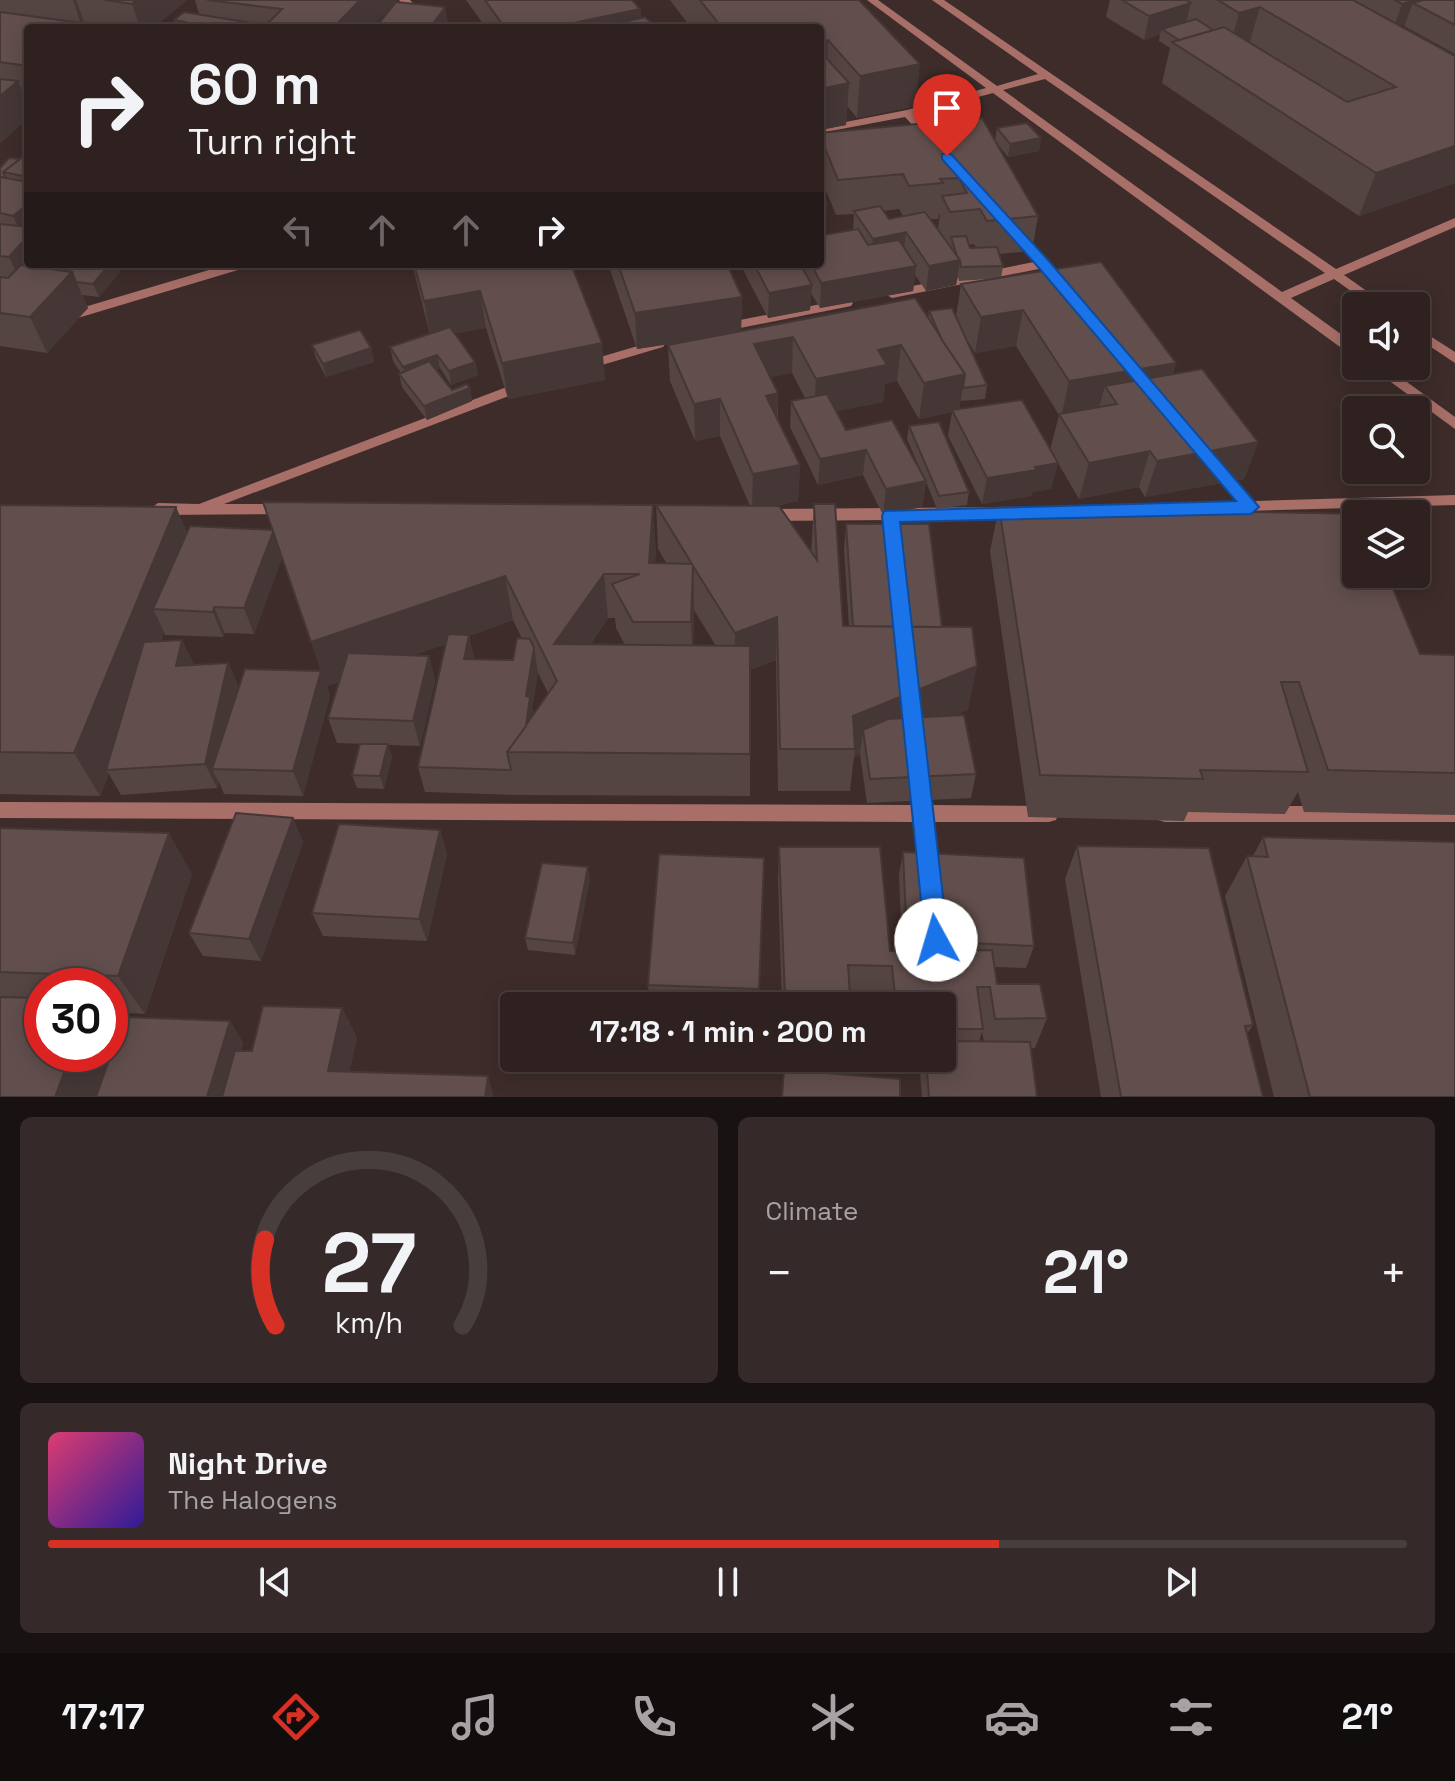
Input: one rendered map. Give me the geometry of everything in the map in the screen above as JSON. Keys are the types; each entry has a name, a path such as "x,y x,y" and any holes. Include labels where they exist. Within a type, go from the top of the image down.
{"street":[{"path":"404,0 427,24"},
{"path":"872,0 1342,342"},
{"path":"937,0 1362,292"},
{"path":"824,129 908,113 1044,76"},
{"path":"0,119 24,100"},
{"path":"0,104 16,107"},
{"path":"908,113 939,148"},
{"path":"1282,297 1455,222"},
{"path":"707,331 868,299 1039,259 1054,277"},
{"path":"53,314 228,268"},
{"path":"571,365 677,338"},
{"path":"1430,341 1455,359"},
{"path":"194,509 538,380"},
{"path":"1395,380 1455,424"},
{"path":"1209,459 1251,507"},
{"path":"1124,511 1455,500"},
{"path":"136,508 305,510"},
{"path":"748,514 891,524 1031,513"},
{"path":"918,767 931,893"},
{"path":"0,810 1064,814"},
{"path":"1142,814 1455,814"}],"building":[{"path":"105,0 136,0 132,4"},
{"path":"207,0 360,0 337,24 267,24 282,9"},
{"path":"485,0 632,0 640,9 569,24 502,24"},
{"path":"700,0 859,0 920,64 860,76 828,40 824,41 824,24 719,24"},
{"path":"1122,0 1186,0 1191,3 1149,16"},
{"path":"1218,0 1353,0 1455,56 1455,146 1376,173 1172,42 1224,27 1347,102 1396,87 1260,7 1239,13"},
{"path":"1395,0 1416,0 1402,4"},
{"path":"1455,0 1455,25 1413,3"},
{"path":"396,2 445,7 433,24 378,24"},
{"path":"0,12 89,24 24,24 24,65 0,62"},
{"path":"184,12 258,24 182,24 185,22 174,20"},
{"path":"645,17 653,24 615,24"},
{"path":"1196,19 1213,30 1179,40 1162,29"},
{"path":"824,55 849,83 824,88"},
{"path":"0,79 18,81 0,96"},
{"path":"982,118 1038,216 987,221 980,209 950,212 942,196 967,193 959,178 940,179 943,183 909,186 903,174 838,180 824,146 824,133"},
{"path":"1027,123 1041,138 1010,144 997,128"},
{"path":"24,155 24,176 3,172"},
{"path":"9,158 20,159 3,172 5,178 0,177 0,168"},
{"path":"0,177 24,181 24,207 13,216 0,213"},
{"path":"880,206 889,219 925,212 960,260 929,266 906,232 873,239 854,211"},
{"path":"0,224 24,227 24,240 9,257 0,256"},
{"path":"858,229 868,245 899,240 916,266 821,283 813,268 824,268 824,235"},
{"path":"966,236 970,248 997,247 1003,266 961,267 951,237"},
{"path":"1101,262 1176,363 1069,381 1023,310 981,317 961,284"},
{"path":"21,265 24,268 72,272 30,317 0,313 0,277 8,278"},
{"path":"45,268 107,268 93,284 76,282 72,272"},
{"path":"415,268 573,268 602,343 502,363 480,291 424,301"},
{"path":"619,268 729,268 742,297 635,313"},
{"path":"756,268 802,268 812,285 769,293"},
{"path":"915,298 965,374 924,383 901,345 878,350 887,365 816,379 793,337 754,344 778,393 766,396 800,465 753,474 720,399 694,404 668,345"},
{"path":"952,308 987,385 963,388 965,374 942,340 929,311"},
{"path":"450,327 475,362 449,371 437,355 403,367 390,347"},
{"path":"360,330 371,348 323,364 312,345"},
{"path":"429,361 452,390 467,384 470,388 424,406 399,374"},
{"path":"1202,369 1258,442 1157,461 1150,451 1089,463 1059,414 1117,404 1105,386"},
{"path":"827,394 846,430 892,420 926,481 886,489 866,450 820,459 791,401"},
{"path":"1022,400 1058,463 1035,467 1037,470 987,478 952,410"},
{"path":"939,422 969,492 939,496 909,426"},
{"path":"263,502 653,505 649,563 692,564 656,505 779,506 817,560 814,504 835,504 843,626 972,627 977,666 853,716 855,749 780,749 777,617 735,633 693,566 691,622 633,622 612,584 640,574 604,574 554,644 750,646 750,754 507,752 557,681 505,576 311,642"},
{"path":"0,505 176,507 74,753 0,752"},
{"path":"999,507 1342,514 1342,588 1393,588 1420,654 1455,655 1455,773 1328,770 1299,682 1281,682 1308,772 1200,770 1203,779 1040,775"},
{"path":"846,524 929,524 942,627 853,626"},
{"path":"190,526 273,530 244,608 214,607 213,612 153,609"},
{"path":"448,634 469,635 464,659 513,660 517,638 530,639 534,648 526,696 530,697 526,726 507,752 511,770 418,767"},
{"path":"182,640 176,666 228,663 205,764 106,770 144,642"},
{"path":"348,653 429,656 413,721 328,718"},
{"path":"245,669 321,671 293,771 212,769"},
{"path":"964,715 976,774 870,779 863,730 888,719"},
{"path":"360,744 388,744 380,776 352,775"},
{"path":"236,813 293,818 249,939 189,933"},
{"path":"339,824 440,830 419,919 312,913"},
{"path":"0,828 169,833 121,968 24,968 24,973 0,972"},
{"path":"1263,837 1455,842 1455,1097 1310,1097 1247,856 1268,857"},
{"path":"1077,846 1209,848 1253,1025 1245,1026 1263,1097 1121,1097"},
{"path":"779,847 880,847 890,951 992,950 997,984 1040,984 1047,1018 995,1019 990,987 977,987 983,1029 956,1029 956,992 895,992 892,966 848,965 850,992 785,992"},
{"path":"903,852 1024,858 1034,946 907,940"},
{"path":"659,854 764,858 759,989 648,985"},
{"path":"542,863 588,867 573,943 525,938"},
{"path":"0,997 24,998 24,1072 64,1072 55,1097 0,1097"},
{"path":"263,1006 342,1008 328,1071 488,1076 485,1097 222,1097 235,1051 252,1051"},
{"path":"128,1017 230,1021 207,1097 96,1097 105,1072 128,1072"},
{"path":"956,1041 1030,1042 1037,1097 929,1097 927,1072 956,1072"},
{"path":"784,1072 900,1079 900,1097 782,1097"}],"route":[{"path":"936,940 890,516 1251,507 1044,264 947,156"}]}
